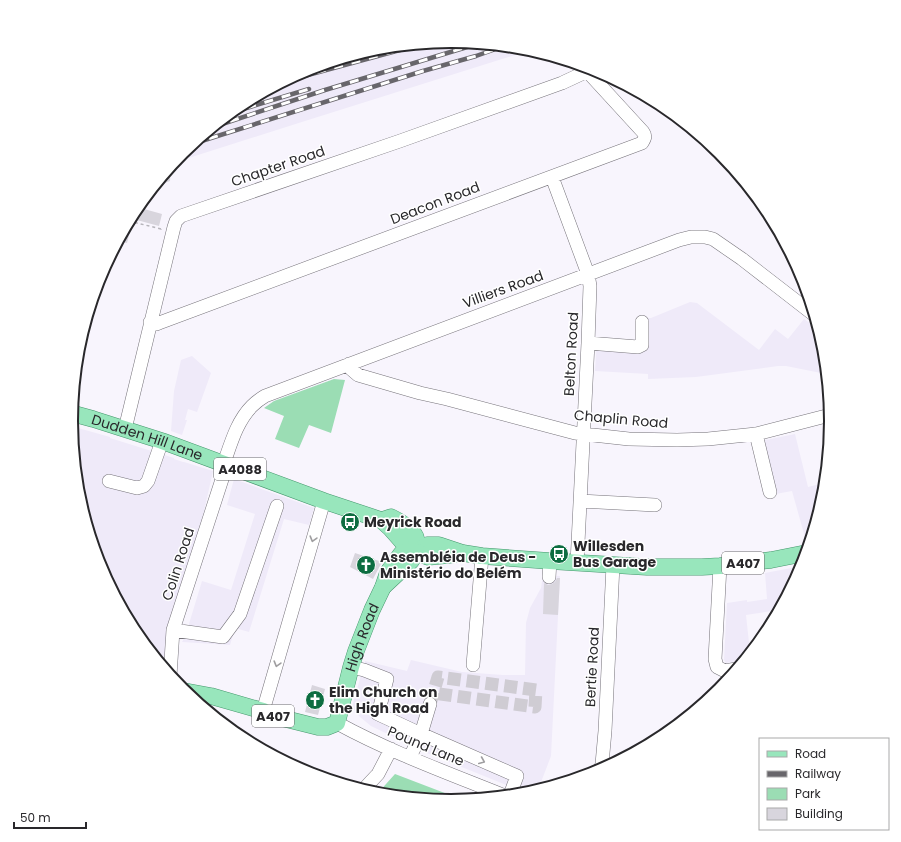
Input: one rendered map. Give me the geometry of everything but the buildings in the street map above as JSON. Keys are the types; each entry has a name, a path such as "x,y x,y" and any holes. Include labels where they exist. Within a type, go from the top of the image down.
{"main road":[{"name":"Dudden Hill Lane","path":"78,418 125,429 162,441 324,501 381,520 391,517 409,529 416,538 417,552"},
{"name":"High Road","path":"337,723 351,666 372,610 383,587 411,561 417,552 427,545 438,545 463,553 549,569 577,563 647,567 720,566 771,560 799,554"},
{"name":"A407","path":"196,693 211,696 270,715 318,727 327,727 337,723"}],"street":[{"name":"Chapter Road","path":"125,429 174,227 176,221 181,216 415,136 584,73"},
{"name":"Deacon Road","path":"150,322 156,324 159,323 642,143 645,138 643,132 596,78"},
{"name":"Belton Road","path":"552,176 588,274 590,286 577,563"},
{"name":"Villiers Road","path":"225,464 236,429 253,405 265,396 679,240 692,237 705,237 713,239 742,259 806,309"},
{"path":"588,343 640,347 642,345 642,322"},
{"name":"Chaplin Road","path":"349,364 351,369 358,375 420,393 583,434 629,439 708,439 756,434 824,417"},
{"path":"756,434 770,492"},
{"path":"109,481 137,488 144,486 148,481 162,441"},
{"name":"Colin Road","path":"171,668 173,630 225,464"},
{"path":"263,712 324,501"},
{"path":"580,501 656,505"},
{"path":"173,630 223,637 240,614 277,506"},
{"path":"473,665 482,556"},
{"name":"Bertie Road","path":"604,761 613,565"},
{"path":"720,566 714,659 717,667 727,671"},
{"path":"351,666 387,679 378,714 517,776 512,789"},
{"path":"410,757 421,734 430,704"},
{"name":"Pound Lane","path":"337,723 357,734 391,749 494,791"},
{"path":"368,785 378,774 391,749"}],"path":[{"path":"134,223 161,229"}],"shaded area":[{"path":"426,49 475,49 518,54 185,159 223,125 243,111 286,86 331,68 378,55"},
{"path":"690,302 697,303 759,350 775,329 788,339 804,319 811,324 820,373 786,366 778,366 696,377 648,379 648,374 595,371 597,340 635,341 637,318 651,318"},
{"path":"192,356 211,373 197,412 188,409 185,420 187,420 182,435 171,431 174,391 181,360"},
{"path":"78,428 213,471 169,666 140,628 127,607 106,564 97,541 85,494 78,445"},
{"path":"795,434 808,487 818,485 811,518 805,538 792,491 765,496 756,442"},
{"path":"234,479 314,508 309,525 284,519 249,632 235,628 230,645 182,642 185,637 202,581 231,590 255,514 227,505"},
{"path":"793,568 772,611 746,615 749,644 735,661 726,663 724,660 727,603 767,599 765,573"},
{"name":"Willesden Bus Garage","path":"543,575 560,576 551,756 541,783 515,788 427,753 371,726 360,717 352,707 365,661 407,671 411,660 462,672 525,675 526,623 530,608 541,588"}],"green space":[{"path":"334,379 345,380 331,433 309,425 299,448 275,439 284,416 264,408 274,401"},
{"path":"395,774 447,794 402,791 383,788"}],"tunnel":[{"path":"430,704 438,677 536,690 535,707 433,693"}],"railway":[{"path":"227,123 325,90 462,48"},
{"path":"207,139 492,50"},
{"path":"322,71 387,54"},
{"path":"249,107 309,89"}],"place":[{"name":"Meyrick Road","path":"350,522"},
{"name":"Willesden Bus Garage","path":"559,554"},
{"name":"Assembléia de Deus - Ministério do Belém","path":"366,565"},
{"name":"Elim Church on the High Road","path":"315,700"}]}
